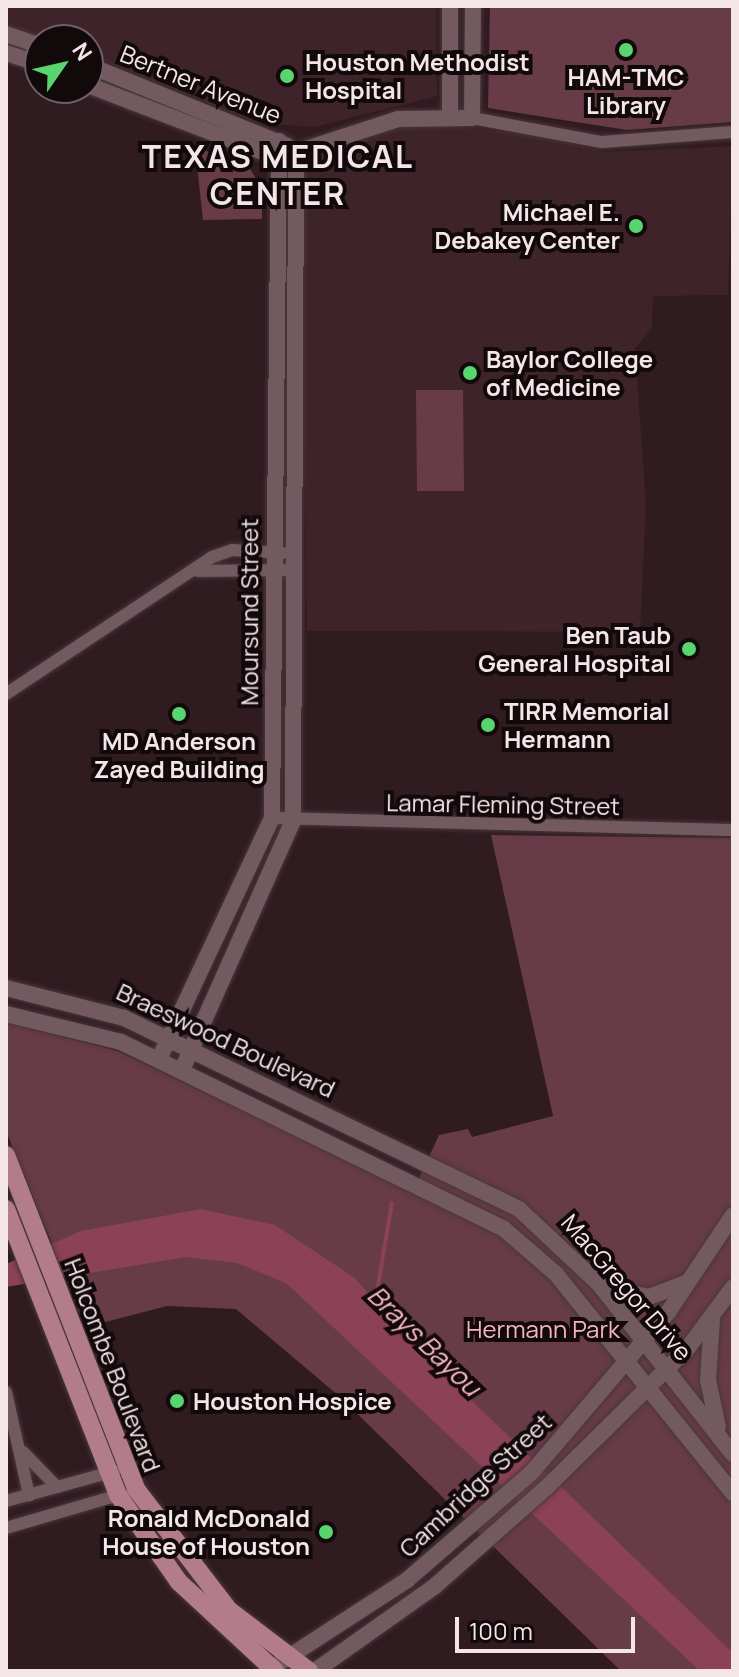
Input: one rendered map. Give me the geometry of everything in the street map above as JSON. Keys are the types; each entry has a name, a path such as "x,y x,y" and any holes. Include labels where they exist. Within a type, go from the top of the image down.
{"main road":[{"name":"Holcombe Boulevard","path":"6,1155 71,1324 115,1470"},
{"name":"Holcombe Boulevard","path":"6,1210 52,1330 127,1492 179,1582 271,1670"},
{"name":"Holcombe Boulevard","path":"127,1492 195,1572 290,1658 309,1671"}],"street":[{"path":"450,6 450,116"},
{"path":"473,6 472,118 602,142 733,132"},
{"name":"Bertner Avenue","path":"104,72 278,149"},
{"name":"Bertner Avenue","path":"104,90 278,149 296,151 398,119 472,118"},
{"name":"Moursund Street","path":"182,1070 293,821 282,561 278,149"},
{"name":"Moursund Street","path":"159,1059 272,818 296,151"},
{"path":"6,694 232,550 282,561"},
{"name":"Lamar Fleming Street","path":"272,818 293,821 733,830"},
{"name":"Braeswood Boulevard","path":"6,988 84,1003 169,1037 419,1156"},
{"name":"Braeswood Boulevard","path":"6,1014 80,1028 159,1059 408,1177"},
{"name":"MacGregor Drive","path":"419,1156 519,1209 599,1284 647,1339 728,1447"},
{"name":"MacGregor Drive","path":"408,1177 530,1249 630,1360 733,1493"},
{"name":"Cambridge Street","path":"271,1670 439,1554 484,1515 581,1418 630,1360 696,1276 733,1215"},
{"path":"599,1284 649,1297 696,1276"},
{"name":"Cambridge Street","path":"315,1671 418,1598 498,1531 669,1368 712,1319 733,1287"},
{"path":"712,1319 708,1380 728,1447"},
{"path":"6,1392 23,1452 29,1495"},
{"path":"23,1452 57,1487"},
{"path":"6,1501 115,1470"},
{"path":"6,1528 127,1492"},
{"path":"418,1598 415,1589 436,1571 439,1554"}],"shaded area":[{"name":"Houston Methodist Hospital","path":"6,6 436,6 437,96 315,127 258,123 104,61 104,24 24,24 24,31 6,26"},
{"name":"Baylor College of Medicine","path":"411,123 530,134 604,152 733,146 728,295 653,296 652,328 635,348 646,505 640,632 307,631 301,160"},
{"path":"201,1209 275,1225 355,1278 403,1334 733,1653 733,1671 700,1671 286,1283 237,1263 186,1257 6,1287 6,1264 81,1231"}],"green space":[{"path":"490,6 733,6 733,122 627,130 488,108"},
{"path":"195,146 251,170 262,191 262,219 203,220"},
{"path":"416,390 463,390 464,491 417,491"},
{"name":"Hermann Park","path":"491,835 733,838 733,1671 621,1671 339,1396 236,1309 167,1306 86,1327 6,1131 6,1022 118,1051 413,1191 439,1135 468,1129 472,1137 553,1116"}],"waterway":[{"name":"Brays Bayou","path":"375,1303 392,1203"}],"place":[{"name":"HAM-TMC Library","path":"626,50"},
{"name":"Houston Methodist Hospital","path":"287,76"},
{"name":"Michael E. Debakey Center","path":"636,226"},
{"name":"Baylor College of Medicine","path":"470,373"},
{"name":"Ben Taub General Hospital","path":"689,649"},
{"name":"MD Anderson Zayed Building","path":"179,714"},
{"name":"TIRR Memorial Hermann","path":"488,725"},
{"name":"Houston Hospice","path":"177,1401"},
{"name":"Ronald McDonald House of Houston","path":"326,1532"}],"district":[{"name":"TEXAS MEDICAL CENTER","path":"278,176"}]}
